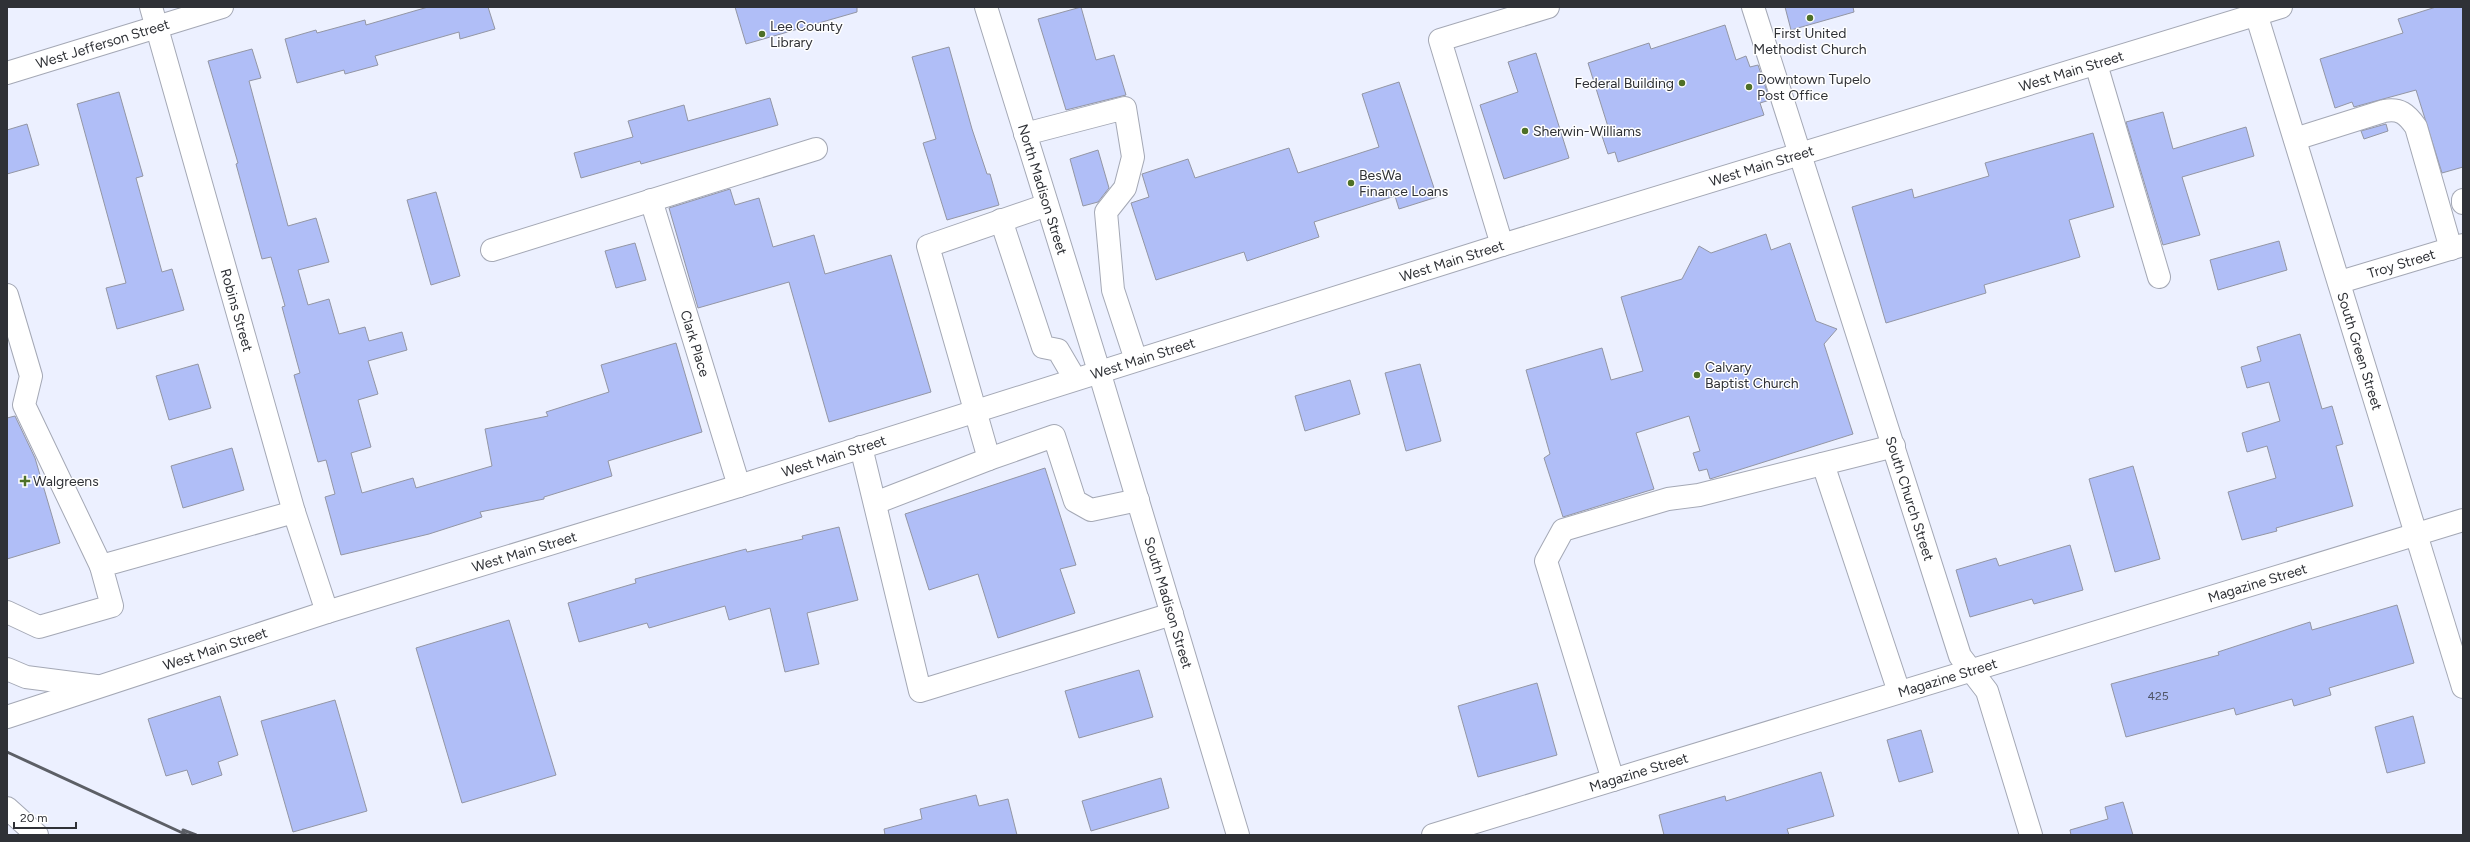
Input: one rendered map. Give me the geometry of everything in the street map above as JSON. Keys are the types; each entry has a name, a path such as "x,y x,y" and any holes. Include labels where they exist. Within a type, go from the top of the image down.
{"street":[{"name":"West Jefferson Street","path":"7,73 154,17 222,7"},
{"name":"North Madison Street","path":"986,7 1099,371"},
{"path":"1502,245 1440,40 1548,7"},
{"name":"South Church Street","path":"1753,7 1802,155 1960,656 1987,691 2031,835"},
{"name":"West Main Street","path":"7,716 103,687 327,612 739,486 1099,371 1502,245 1802,155 2096,64 2255,11 2281,7"},
{"name":"South Green Street","path":"2255,11 2340,282 2463,687"},
{"name":"Robins Street","path":"154,17 294,512 327,612"},
{"path":"2096,64 2159,277"},
{"path":"1025,134 1124,108 1133,157 1125,188 1106,212 1113,290 1136,360"},
{"path":"2295,139 2384,111 2396,110 2405,113 2416,127 2457,247"},
{"path":"492,250 816,149"},
{"name":"Clark Place","path":"651,200 739,486"},
{"path":"989,459 928,246 1048,205"},
{"path":"1001,220 1043,346 1058,350 1075,379"},
{"name":"Troy Street","path":"2340,282 2457,247"},
{"path":"7,295 31,376 16,407 100,566 112,606 39,627 7,612"},
{"name":"South Madison Street","path":"1099,371 1238,835"},
{"path":"875,503 989,459 1054,436 1075,501 1091,510 1138,500"},
{"path":"1613,780 1546,561 1563,530 1668,499 1699,496 1894,446"},
{"path":"861,447 920,691 1172,614"},
{"path":"1823,464 1899,692"},
{"path":"100,566 294,512"},
{"name":"Magazine Street","path":"1433,835 2463,520"},
{"path":"7,669 26,677 103,687"},
{"path":"7,808 37,835"}],"building":[{"path":"428,7 488,7 495,29 460,39 459,32 375,56 378,65 345,74 344,70 297,83 285,39 316,30 317,33 365,20 366,25"},
{"name":"Lee County Library","path":"735,7 857,7 857,12 746,44"},
{"path":"1081,7 1096,60 1114,55 1126,95 1066,110 1038,19"},
{"name":"First United Methodist Church","path":"1785,7 1853,7 1854,12 1791,30"},
{"path":"2436,7 2463,7 2463,167 2442,173 2416,90 2354,107 2352,102 2335,108 2320,59 2403,33 2398,19"},
{"name":"Federal Building","path":"1725,25 1736,60 1746,56 1750,67 1758,65 1770,100 1760,103 1764,115 1618,162 1615,152 1608,154 1602,136 1610,133 1588,63 1649,43 1651,49"},
{"path":"949,47 972,129 987,174 990,174 999,205 947,220 923,143 936,139 912,57"},
{"path":"252,49 261,78 249,81 288,226 316,218 329,262 298,270 308,305 329,299 339,334 365,327 369,341 402,332 407,350 368,361 378,394 358,400 371,447 351,453 362,493 413,478 416,488 492,466 485,429 548,416 546,412 609,392 601,365 676,343 702,432 608,461 612,476 544,497 544,499 480,512 482,517 429,534 341,555 325,497 335,494 326,460 318,462 294,375 300,373 282,307 285,306 271,257 262,259 236,164 238,163 208,61"},
{"name":"Sherwin-Williams","path":"1536,53 1569,158 1504,179 1480,105 1518,92 1508,62"},
{"path":"1399,82 1437,197 1399,209 1395,196 1314,222 1319,237 1247,261 1244,252 1156,280 1131,203 1149,197 1142,174 1188,159 1195,178 1289,148 1298,173 1379,147 1362,94"},
{"path":"119,92 143,176 136,178 162,272 172,269 184,310 117,329 106,288 126,283 77,104"},
{"path":"770,98 778,125 641,164 640,161 581,178 574,153 633,137 628,121 684,105 688,121"},
{"path":"2163,112 2173,149 2246,127 2254,156 2182,177 2200,235 2163,245 2126,122"},
{"path":"27,124 39,165 7,174 7,130"},
{"path":"2386,124 2388,131 2364,139 2361,131"},
{"path":"2093,133 2114,207 2069,220 2080,257 1984,285 1986,293 1886,323 1852,207 1912,189 1914,198 1989,176 1985,163"},
{"path":"1098,150 1109,188 1098,202 1083,206 1070,159"},
{"path":"730,189 735,205 759,198 773,247 814,235 825,274 891,255 931,392 829,422 789,282 698,308 669,208"},
{"path":"436,192 460,276 431,285 407,200"},
{"name":"Calvary Baptist Church","path":"1766,234 1771,250 1790,243 1816,321 1837,329 1824,344 1853,434 1710,479 1707,469 1699,471 1693,453 1700,451 1689,416 1636,433 1654,489 1563,517 1544,458 1550,454 1526,370 1602,348 1611,380 1643,371 1621,297 1682,279 1699,246 1711,253"},
{"path":"2279,241 2287,270 2218,290 2210,260"},
{"path":"635,243 646,280 616,288 605,251"},
{"path":"2300,334 2322,409 2332,406 2343,444 2336,446 2353,506 2276,528 2277,531 2242,540 2228,492 2276,478 2267,446 2247,452 2242,433 2280,421 2269,382 2247,388 2241,367 2261,361 2257,347"},
{"path":"198,364 211,408 169,420 156,376"},
{"path":"1420,364 1441,441 1406,451 1385,373"},
{"path":"1350,380 1360,414 1305,431 1295,396"},
{"name":"Walgreens","path":"15,416 35,458 60,543 7,559 7,418"},
{"path":"232,448 244,490 183,508 171,466"},
{"path":"2133,466 2160,559 2115,572 2089,479"},
{"path":"1045,468 1076,565 1060,569 1075,613 998,638 978,574 929,590 905,514"},
{"path":"839,527 858,600 807,613 819,664 785,672 770,608 729,620 725,606 649,628 647,623 579,642 568,603 636,583 635,579 746,549 747,552 803,539 802,536"},
{"path":"2070,545 2083,590 2034,604 2032,599 1970,617 1956,570 1996,558 1999,566"},
{"path":"2397,605 2414,663 2329,688 2331,695 2294,706 2292,699 2236,715 2234,708 2126,737 2111,684 2219,655 2218,652 2310,622 2312,630"},
{"path":"509,620 556,775 462,803 416,648"},
{"path":"1139,670 1153,717 1079,738 1065,691"},
{"path":"1537,683 1557,755 1478,777 1458,706"},
{"path":"220,696 238,755 218,762 222,775 192,785 187,770 166,776 148,719"},
{"path":"335,700 367,811 293,832 261,721"},
{"path":"2413,716 2425,763 2387,773 2375,727"},
{"path":"1921,730 1933,772 1899,782 1887,740"},
{"path":"1821,772 1834,816 1787,829 1789,835 1664,835 1659,815 1725,796 1726,801"},
{"path":"1161,778 1169,808 1091,831 1082,801"},
{"path":"976,795 979,806 1008,799 1017,835 885,835 884,829 922,819 920,809"},
{"path":"2123,802 2133,835 2071,835 2070,830 2108,819 2105,807"}],"railway":[{"path":"7,752 187,835"},
{"path":"183,830 196,835"}],"place":[{"name":"First United Methodist Church","path":"1810,18"},
{"name":"Lee County Library","path":"762,34"},
{"name":"Federal Building","path":"1682,83"},
{"name":"Downtown Tupelo Post Office","path":"1749,87"},
{"name":"Sherwin-Williams","path":"1525,131"},
{"name":"BesWa Finance Loans","path":"1351,183"},
{"name":"Calvary Baptist Church","path":"1697,375"},
{"name":"Walgreens","path":"25,481"}]}
